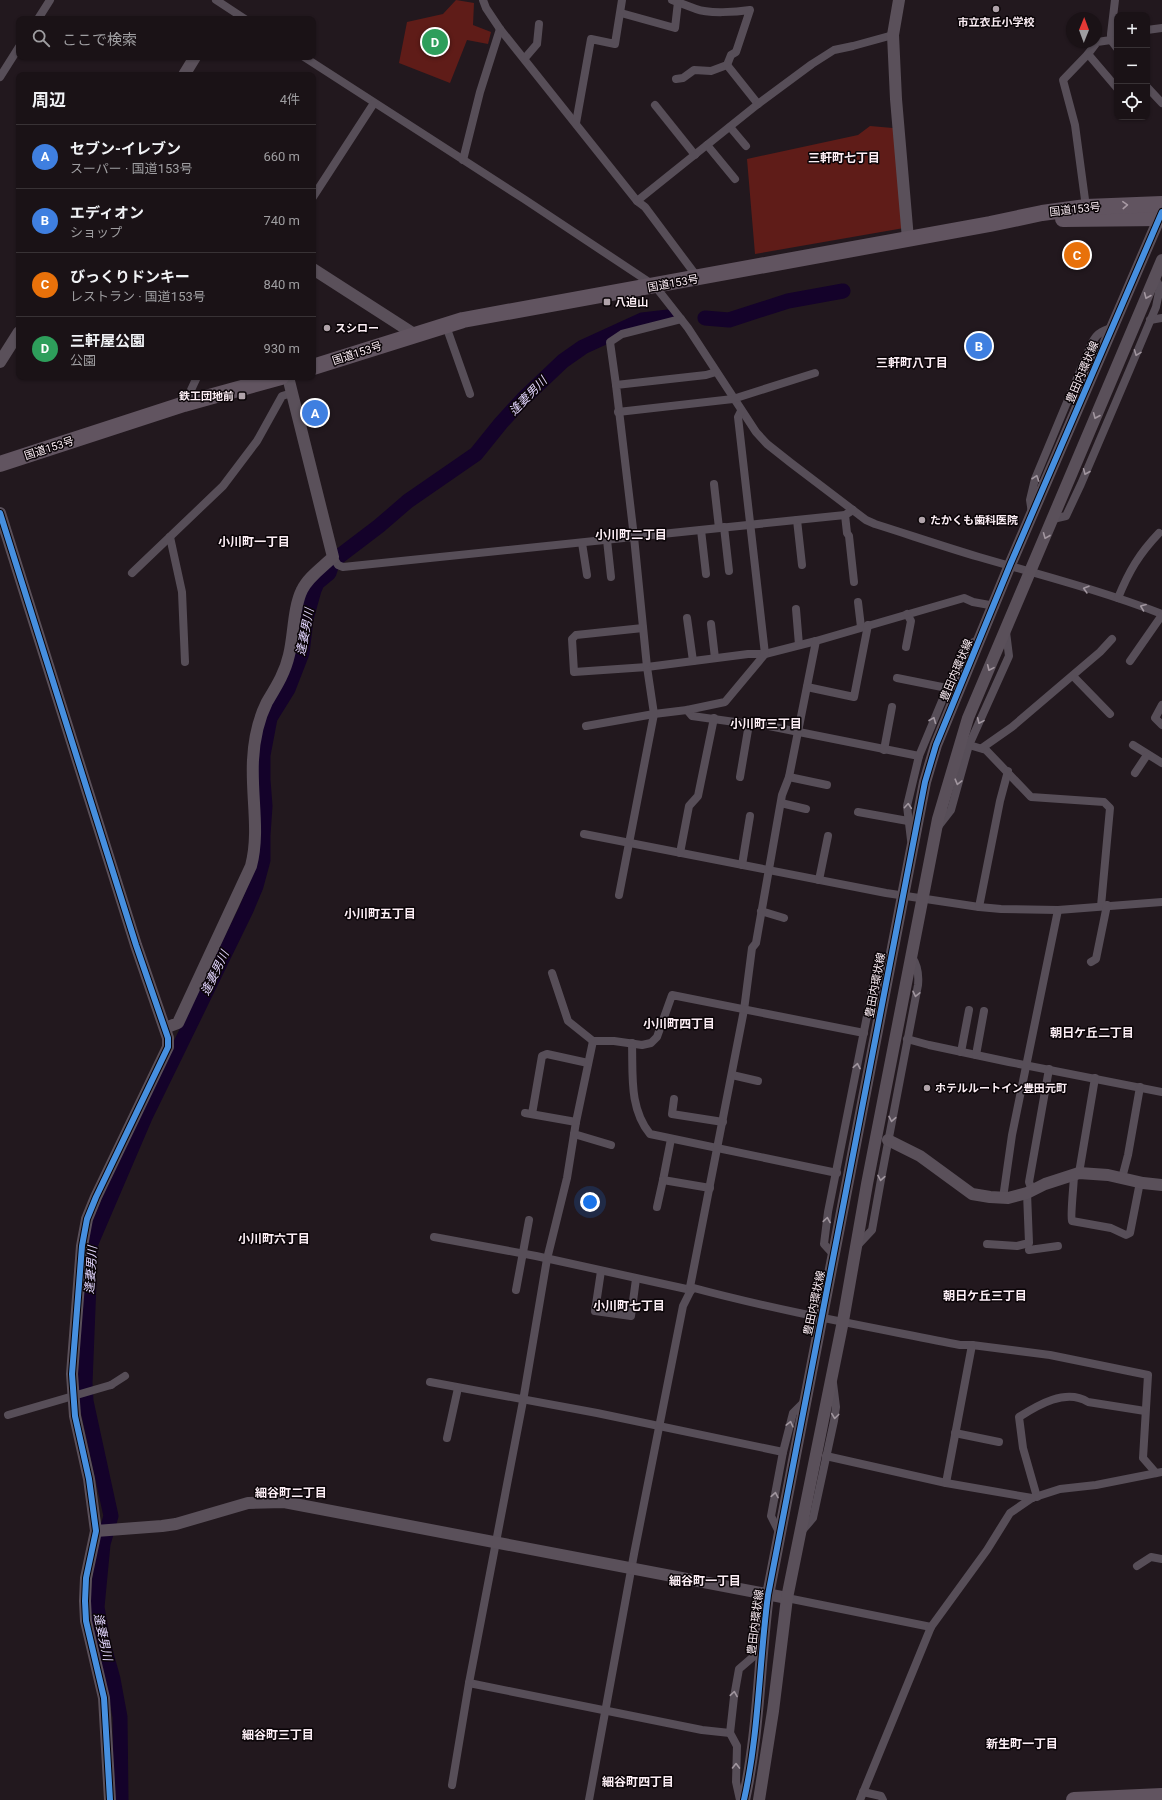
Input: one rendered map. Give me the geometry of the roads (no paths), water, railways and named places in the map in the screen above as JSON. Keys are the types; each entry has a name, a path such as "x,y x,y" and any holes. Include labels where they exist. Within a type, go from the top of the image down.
{"highway":[{"name":"国道153号","path":"316,366 414,334 463,320 655,286 1042,213 1086,207 1161,213"},
{"name":"国道153号","path":"990,224 1007,227 1074,218 1161,213"},
{"name":"国道153号","path":"0,464 184,404 271,380"},
{"path":"1074,1800 1162,1796"}],"street":[{"path":"40,16 50,0"},
{"path":"216,0 240,16"},
{"path":"484,0 486,8 500,28 637,201 645,207 698,278"},
{"path":"576,123 591,39 615,44 622,0"},
{"path":"899,0 892,35 908,239"},
{"path":"1086,207 1075,125 1063,80 1088,54 1097,42 1113,36 1115,0"},
{"path":"621,13 675,28 675,1 688,5 696,10 731,12 750,10 736,52 731,55 727,65 711,71 694,70 683,78 676,79"},
{"path":"525,58 537,44 539,24"},
{"path":"463,160 480,92 500,28"},
{"path":"1150,30 1162,28"},
{"path":"637,201 788,81 834,50 892,35"},
{"path":"1,73 16,52"},
{"path":"1088,54 1114,84"},
{"path":"186,72 193,60"},
{"path":"309,60 524,199 655,286 681,319 756,432 767,444 853,510 875,524 980,558 1010,565 1118,598 1162,615 1130,661"},
{"path":"727,65 758,104"},
{"path":"1150,91 1162,103"},
{"path":"316,192 374,103"},
{"path":"655,105 695,155"},
{"path":"730,127 746,146"},
{"path":"707,145 735,179"},
{"name":"豊田内環状線","path":"744,1800 753,1751 761,1650 768,1594 779,1532 925,782 936,745 995,606 1010,565 1161,213"},
{"path":"759,1800 773,1711 788,1598 800,1532 843,1322 856,1246 924,898 936,828 968,718 1006,632 1162,260"},
{"path":"316,271 414,334"},
{"path":"1053,519 1066,516 1156,307 1160,286 1155,278"},
{"path":"1150,320 1162,318"},
{"path":"619,895 654,714 647,667 634,537 610,342 622,334 681,319"},
{"path":"446,326 470,394"},
{"path":"1032,516 1030,500 1035,479 1092,342 1096,335 1103,330 1110,330"},
{"path":"0,362 16,337"},
{"path":"616,385 706,375 716,372"},
{"path":"618,412 733,399 815,373"},
{"path":"184,404 196,380"},
{"path":"289,380 333,557 338,564 343,567 845,515 853,510"},
{"path":"132,573 223,486 257,441 282,396 292,393"},
{"path":"586,726 654,714 688,710 725,702 765,654 738,417 741,411"},
{"path":"714,484 729,571"},
{"path":"0,513 136,945 168,1038 168,1047 96,1196 88,1219 82,1246 73,1364 73,1394 82,1453 104,1531 86,1578 85,1601 86,1621 104,1698 110,1800"},
{"path":"845,515 854,582"},
{"path":"797,520 802,565"},
{"path":"701,530 706,574"},
{"path":"1118,598 1129,572 1143,550 1159,533"},
{"path":"170,537 182,592 185,662"},
{"path":"607,540 611,577"},
{"path":"582,543 587,575"},
{"path":"165,1028 178,1022 251,866 255,839 254,744 259,722 267,702 284,672 289,655 301,592 314,575 333,557"},
{"path":"643,628 576,634 572,639 574,672 647,667 748,654 765,654 816,641 964,598 973,602 995,606"},
{"path":"807,687 854,697 864,626 858,602"},
{"path":"796,609 799,645"},
{"path":"906,647 911,621 908,614"},
{"path":"687,618 693,661"},
{"path":"711,624 715,658"},
{"path":"936,828 945,819 950,810 969,745 1008,656 1006,632"},
{"path":"982,748 1012,727 1034,707 1073,676 1100,652 1112,638"},
{"path":"912,844 906,806 919,756 965,646 980,639"},
{"path":"589,1800 658,1426 683,1306 690,1288 744,1010 752,948 756,942 781,803 789,777 816,641"},
{"path":"1073,676 1110,714"},
{"path":"896,678 947,688"},
{"path":"1162,705 1155,718 1162,724"},
{"path":"884,750 892,707"},
{"path":"688,710 692,716 748,724 754,723 797,733 919,756"},
{"path":"680,853 689,806 698,796 714,718"},
{"path":"740,777 748,724"},
{"path":"969,745 982,748 1008,772 1031,797 1104,802 1110,808 1104,905 1096,959 1091,962"},
{"path":"1133,745 1162,763"},
{"path":"1135,773 1147,755"},
{"path":"979,907 1000,801 1008,772"},
{"path":"789,777 827,785"},
{"path":"781,803 806,809"},
{"path":"858,812 908,821"},
{"path":"742,865 750,816"},
{"path":"584,834 769,871 979,907 1058,910 1104,905 1162,902"},
{"path":"819,880 828,836"},
{"path":"1003,1198 1012,1134 1058,910"},
{"path":"761,911 784,918"},
{"path":"834,1255 824,1244 825,1235 853,1087 872,991 878,971 891,955"},
{"path":"856,1246 872,1230 919,976 916,963 912,957"},
{"path":"552,973 568,1021 593,1041 642,1044 651,1043 657,1037 672,995 864,1032"},
{"path":"961,1052 968,1010"},
{"path":"976,1055 984,1011"},
{"path":"907,1039 961,1052 1162,1092"},
{"path":"452,1785 469,1683 523,1400 547,1260 565,1185 576,1122 593,1041"},
{"path":"632,1043 634,1099 644,1126 650,1134 837,1173"},
{"path":"576,1122 529,1113 542,1056 547,1054 588,1063"},
{"path":"1029,1250 1029,1182 1049,1070"},
{"path":"732,1075 758,1081"},
{"path":"1095,1078 1076,1174 1070,1218 1072,1221 1111,1228 1126,1235 1130,1233 1140,1182"},
{"path":"887,1083 895,1103"},
{"path":"853,1087 857,1100 862,1107"},
{"path":"1122,1178 1128,1155 1140,1087"},
{"path":"674,1099 672,1114 723,1122"},
{"path":"843,1141 847,1132 859,1123"},
{"path":"574,1134 610,1145"},
{"path":"657,1207 670,1139"},
{"path":"888,1140 920,1156 972,1194 1008,1198 1076,1174 1108,1175 1162,1185"},
{"path":"663,1180 710,1188"},
{"path":"516,1290 524,1254 529,1220"},
{"path":"434,1237 524,1254 636,1279 690,1288 755,1302 777,1310 960,1345 972,1345 1050,1355 1148,1375 1142,1458 1159,1473"},
{"path":"987,1244 1017,1246 1029,1250 1058,1246"},
{"path":"601,1271 595,1311 630,1316 636,1279"},
{"path":"946,1483 972,1345"},
{"path":"8,1415 111,1385 125,1376"},
{"path":"800,1532 814,1518 836,1407 832,1377"},
{"path":"430,1382 597,1413 783,1452"},
{"path":"447,1438 458,1388"},
{"path":"1034,1497 1023,1448 1019,1418 1036,1407 1064,1397 1082,1398 1088,1402 1145,1410"},
{"path":"779,1532 771,1516 783,1452 793,1413 805,1402"},
{"path":"955,1433 999,1442"},
{"path":"826,1456 946,1483 1034,1497"},
{"path":"883,1800 881,1796 862,1796 931,1627 987,1550 1010,1513 1034,1497 1060,1489 1096,1485 1159,1473"},
{"path":"104,1531 176,1524 248,1503 284,1502 768,1594 931,1627"},
{"path":"1137,1566 1151,1557 1162,1559"},
{"path":"740,1800 736,1782 737,1746 730,1733 739,1669 761,1650"},
{"path":"469,1683 702,1730 730,1733"}],"waterway":[{"name":"逢妻男川","path":"705,318 729,320 788,301 843,291"},
{"name":"逢妻男川","path":"121,1800 120,1717 113,1679 103,1643 97,1607 103,1544 111,1516 86,1401 85,1383 89,1283 88,1268 91,1243 145,1117 246,910 256,886 263,860 265,806 263,755 270,718 288,689 302,653 306,619 314,590 317,583 329,573 333,561 379,526 408,501 476,454 523,399 563,361 583,347 642,320 668,317"}],"place":[{"name":"市立衣丘小学校","path":"996,9"},
{"name":"三軒屋公園","path":"435,42"},
{"name":"びっくりドンキー","path":"1077,255"},
{"name":"八迫山","path":"607,302"},
{"name":"スシロー","path":"327,328"},
{"name":"エディオン","path":"979,346"},
{"name":"鉄工団地前","path":"242,396"},
{"name":"セブン-イレブン","path":"315,413"},
{"name":"たかくも歯科医院","path":"922,520"},
{"name":"ホテルルートイン豊田元町","path":"927,1088"}],"district":[{"name":"三軒町七丁目","path":"844,158"},
{"name":"三軒町八丁目","path":"912,363"},
{"name":"小川町二丁目","path":"631,535"},
{"name":"小川町一丁目","path":"254,542"},
{"name":"小川町三丁目","path":"766,724"},
{"name":"小川町五丁目","path":"380,914"},
{"name":"小川町四丁目","path":"679,1024"},
{"name":"朝日ケ丘二丁目","path":"1092,1033"},
{"name":"小川町六丁目","path":"274,1239"},
{"name":"朝日ケ丘三丁目","path":"985,1296"},
{"name":"小川町七丁目","path":"629,1306"},
{"name":"細谷町二丁目","path":"291,1493"},
{"name":"細谷町一丁目","path":"705,1581"},
{"name":"細谷町三丁目","path":"278,1735"},
{"name":"新生町一丁目","path":"1022,1744"},
{"name":"細谷町四丁目","path":"638,1782"}]}
